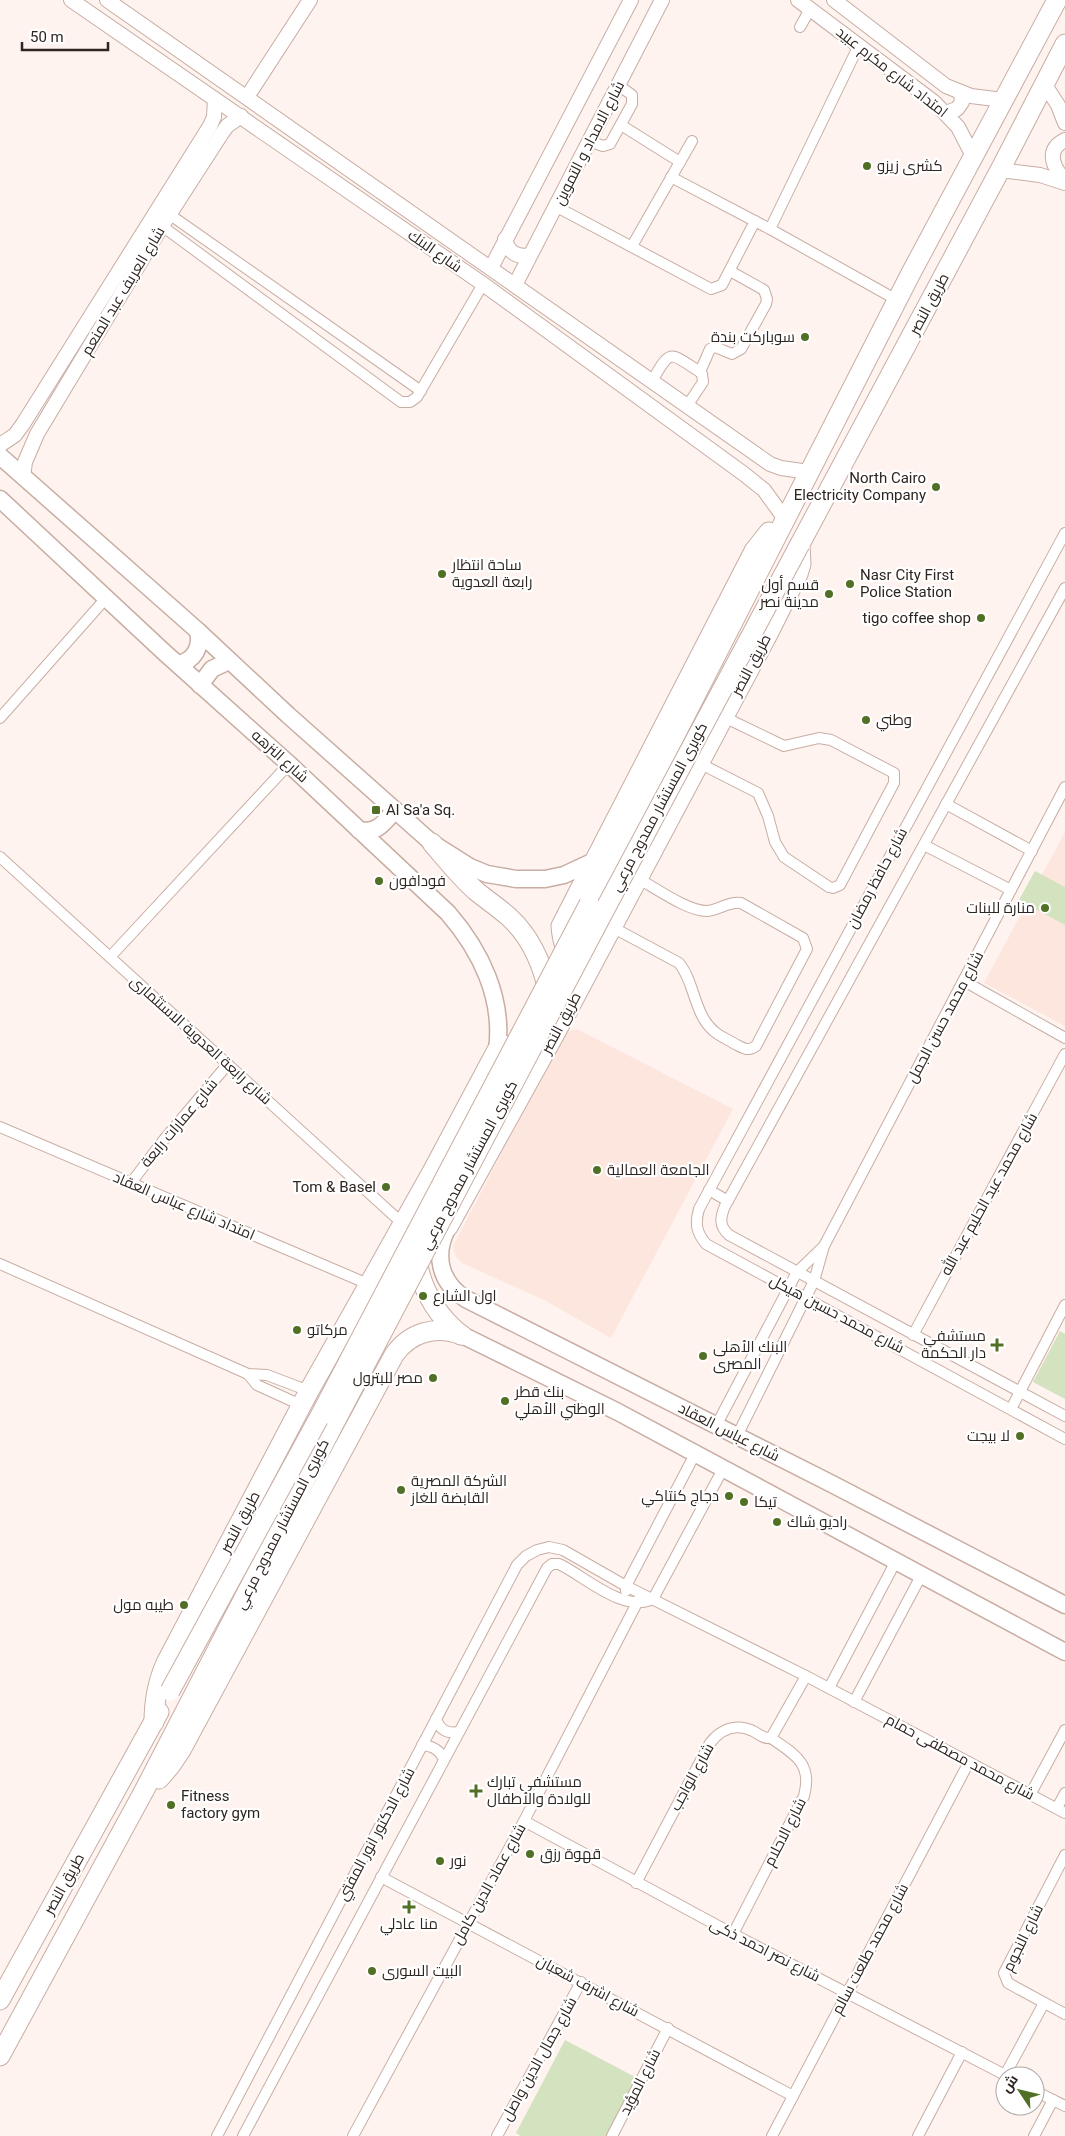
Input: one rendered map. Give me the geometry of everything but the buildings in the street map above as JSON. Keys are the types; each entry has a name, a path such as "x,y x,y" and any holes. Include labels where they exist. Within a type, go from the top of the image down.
{"highway":[{"name":"طريق النصر","path":"598,951 585,957 571,953 562,941 561,926 754,551 772,528 784,521 897,300 1058,0"},
{"name":"طريق النصر","path":"448,1228 724,717 798,574 801,564 800,544 1000,170 1065,44"},
{"name":"كوبرى المستشار ممدوح مرعي","path":"154,1722 316,1422 584,913 784,521"},
{"name":"كوبرى المستشار ممدوح مرعي","path":"145,1789 438,1224 800,544"},
{"path":"432,843 475,890 500,909 520,928 537,955 546,979 550,1012 544,1045 534,1071"},
{"path":"497,1050 507,1045 519,1046 529,1053 534,1071"},
{"name":"طريق النصر","path":"0,2000 154,1722 155,1695 158,1681 166,1663 305,1398 402,1222 432,1172 497,1050"},
{"path":"432,1172 416,1250 417,1263 429,1299 444,1319 462,1335"},
{"path":"337,1340 342,1335 357,1329 373,1331 386,1340 394,1355"},
{"name":"طريق النصر","path":"0,2056 145,1789 172,1765 181,1750 394,1355 407,1340 424,1332 444,1330 462,1335"}],"main road":[{"path":"0,456 198,631 432,843 470,867 487,874 516,880 544,879 564,875 594,861"},
{"name":"شارع النزهه","path":"0,499 200,685 289,764 448,913 474,947 486,973 497,1011 497,1050"},
{"path":"178,664 190,660 197,650 199,644 198,631"},
{"path":"200,685 212,669 229,661"},
{"path":"359,830 368,832 375,830 395,810"},
{"name":"شارع عباس العقاد","path":"448,1228 440,1244 440,1263 446,1280 458,1294 1065,1605"},
{"path":"462,1335 618,1412 1065,1652"}],"street":[{"name":"شارع البنك","path":"71,0 482,284 744,474 764,490 784,521"},
{"name":"شارع البنك","path":"107,0 757,455 775,466 810,472"},
{"path":"248,97 310,0"},
{"name":"شارع الامداد و التموين","path":"491,268 631,0"},
{"name":"شارع الامداد و التموين","path":"515,285 662,0"},
{"name":"امتداد شارع مكرم عبيد","path":"798,0 945,113 963,135 973,156"},
{"name":"امتداد شارع مكرم عبيد","path":"834,0 946,86 961,93 1003,100"},
{"path":"800,27 810,9"},
{"path":"770,229 859,45"},
{"path":"589,141 603,146 612,142 632,104 630,93 618,85"},
{"path":"1045,85 1058,106 1065,123"},
{"path":"945,113 957,109 962,102 961,93"},
{"name":"شارع العريف عبد المنعم","path":"23,477 28,455 37,434 166,220 216,129 214,117 215,99"},
{"name":"شارع العريف عبد المنعم","path":"0,445 15,434 23,424 216,129 227,126 240,116"},
{"path":"621,125 680,162"},
{"path":"1065,140 1054,149 1052,158 1054,167 1065,181"},
{"path":"632,246 692,141"},
{"path":"1000,170 1040,175 1065,181"},
{"path":"671,177 770,229 897,300"},
{"path":"556,206 707,288 719,288 730,271 755,221"},
{"path":"166,220 393,398 401,402 410,402 417,397 482,284"},
{"path":"166,220 421,391"},
{"path":"506,239 512,252 520,256 530,255"},
{"path":"700,372 710,349 716,347 732,354 742,349 766,304 767,299 764,290 730,271"},
{"path":"652,381 666,358 671,356 677,357 700,372 702,374 702,382 687,406"},
{"path":"23,424 37,434"},
{"path":"744,474 757,470 760,462 757,455"},
{"name":"شارع حافظ رمضان","path":"696,1225 699,1209 709,1190 1065,534"},
{"name":"شارع حافظ رمضان","path":"720,1222 728,1201 1065,588"},
{"path":"0,718 107,597"},
{"path":"699,763 758,794 768,816 775,842 788,861 829,887 840,885 894,784 894,773 831,740 819,738 784,746 724,717"},
{"path":"110,957 289,764"},
{"name":"شارع محمد حسن الجمل","path":"737,1436 814,1282 824,1246 1065,787"},
{"path":"946,804 1032,851"},
{"path":"924,845 1012,890"},
{"name":"شارع رابعة العدوية الاستثمارى","path":"0,857 402,1222"},
{"path":"612,927 679,963 706,1021 715,1032 745,1049 752,1049 756,1046 807,949 803,938 741,903 733,903 712,910 695,909 637,878"},
{"path":"964,981 1065,1038"},
{"name":"شارع محمد عبد الحليم عبد الله","path":"913,1335 1065,1054"},
{"name":"شارع عمارات رابعة","path":"131,1183 162,1142 228,1064"},
{"name":"امتداد شارع عباس العقاد","path":"0,1127 368,1284"},
{"path":"709,1190 728,1201"},
{"name":"شارع محمد حسين هيكل","path":"720,1222 722,1229 729,1235 1065,1416"},
{"name":"شارع محمد حسين هيكل","path":"696,1225 699,1236 706,1244 1065,1438"},
{"name":"شارع محمد حسن الجمل","path":"716,1426 797,1272 824,1246"},
{"path":"0,1264 248,1374 267,1374 305,1398"},
{"path":"1010,1409 1061,1324 1065,1305"},
{"path":"248,1374 257,1385 305,1398"},
{"path":"695,1454 626,1586 627,1594 637,1604 653,1599 723,1469"},
{"name":"شارع محمد مصطفى حمام","path":"549,1548 563,1550 626,1586 806,1676 1061,1811"},
{"name":"شارع الدكتور انور المفتي","path":"217,2136 517,1566 531,1552 549,1548"},
{"path":"829,1688 896,1561"},
{"name":"شارع الدكتور انور المفتي","path":"243,2136 547,1568 552,1564 559,1564 622,1600 637,1604"},
{"path":"854,1702 922,1574"},
{"name":"شارع عماد الدين كامل","path":"352,2136 524,1821 642,1594"},
{"path":"771,1738 806,1676"},
{"path":"436,1719 445,1731 459,1732"},
{"name":"شارع الواجب","path":"636,1882 705,1752 716,1735 734,1727 744,1728 764,1738 771,1738"},
{"path":"1030,1794 1065,1730"},
{"name":"شارع الاحلام","path":"733,1934 804,1796 806,1788 806,1773 799,1759 771,1738"},
{"path":"422,1745 438,1751 444,1760"},
{"name":"شارع محمد طلعت سالم","path":"772,2136 968,1762"},
{"path":"1061,1811 1065,1793"},
{"name":"شارع نصر احمد ذكى","path":"524,1821 733,1934 995,2069"},
{"name":"شارع النجوم","path":"1065,1855 1004,1973 1008,1984 1065,2014"},
{"name":"شارع اشرف شعبان","path":"381,1877 793,2096"},
{"name":"شارع جمال الدين واصل","path":"497,2136 581,1982"},
{"path":"1011,2066 1044,2003"},
{"name":"شارع المؤيد","path":"612,2136 668,2028"},
{"path":"918,2136 962,2052"},
{"path":"1045,2096 1065,2106"},
{"path":"1034,2136 1053,2100"}],"shaded area":[{"name":"منارة للبنات","path":"1065,832 1065,1026 984,983"},
{"name":"الجامعة العمالية","path":"577,1029 733,1109 611,1338 546,1301 462,1263 455,1255 453,1246 562,1038 569,1031"}],"green space":[{"path":"1035,871 1065,887 1065,925 1019,900"},
{"path":"1060,1331 1065,1334 1065,1399 1033,1382"},
{"path":"565,2040 637,2078 607,2136 521,2136 516,2133"}],"place":[{"name":"كشرى زيزو","path":"867,166"},
{"name":"سوباركت بندة","path":"805,337"},
{"name":"North Cairo Electricity Company","path":"936,487"},
{"name":"ساحة انتظار رابعة العدوية","path":"442,574"},
{"name":"Nasr City First Police Station","path":"850,584"},
{"name":"قسم أول مدينة نصر","path":"829,594"},
{"name":"tigo coffee shop","path":"981,618"},
{"name":"وطني","path":"866,720"},
{"name":"Al Sa'a Sq.","path":"376,810"},
{"name":"فودافون","path":"379,881"},
{"name":"منارة للبنات","path":"1045,908"},
{"name":"الجامعة العمالية","path":"597,1170"},
{"name":"Tom & Basel","path":"386,1187"},
{"name":"اول الشارع","path":"423,1296"},
{"name":"مركاتو","path":"297,1330"},
{"name":"مستشفي دار الحكمة","path":"997,1345"},
{"name":"البنك الأهلى المصرى","path":"703,1356"},
{"name":"مصر للبترول","path":"433,1378"},
{"name":"بنك قطر الوطني الأهلي","path":"505,1401"},
{"name":"لا بيجت","path":"1020,1436"},
{"name":"الشركة المصرية القابضة للغاز","path":"401,1490"},
{"name":"دجاج كنتاكي","path":"729,1496"},
{"name":"تيكا","path":"744,1502"},
{"name":"راديو شاك","path":"777,1522"},
{"name":"طيبه مول","path":"184,1605"},
{"name":"مستشفى تبارك للولادة والأطفال","path":"476,1791"},
{"name":"Fitness factory gym","path":"171,1805"},
{"name":"قهوة رزق","path":"530,1854"},
{"name":"نور","path":"440,1861"},
{"name":"منا عادلي","path":"409,1907"},
{"name":"البيت السورى","path":"372,1971"}]}
